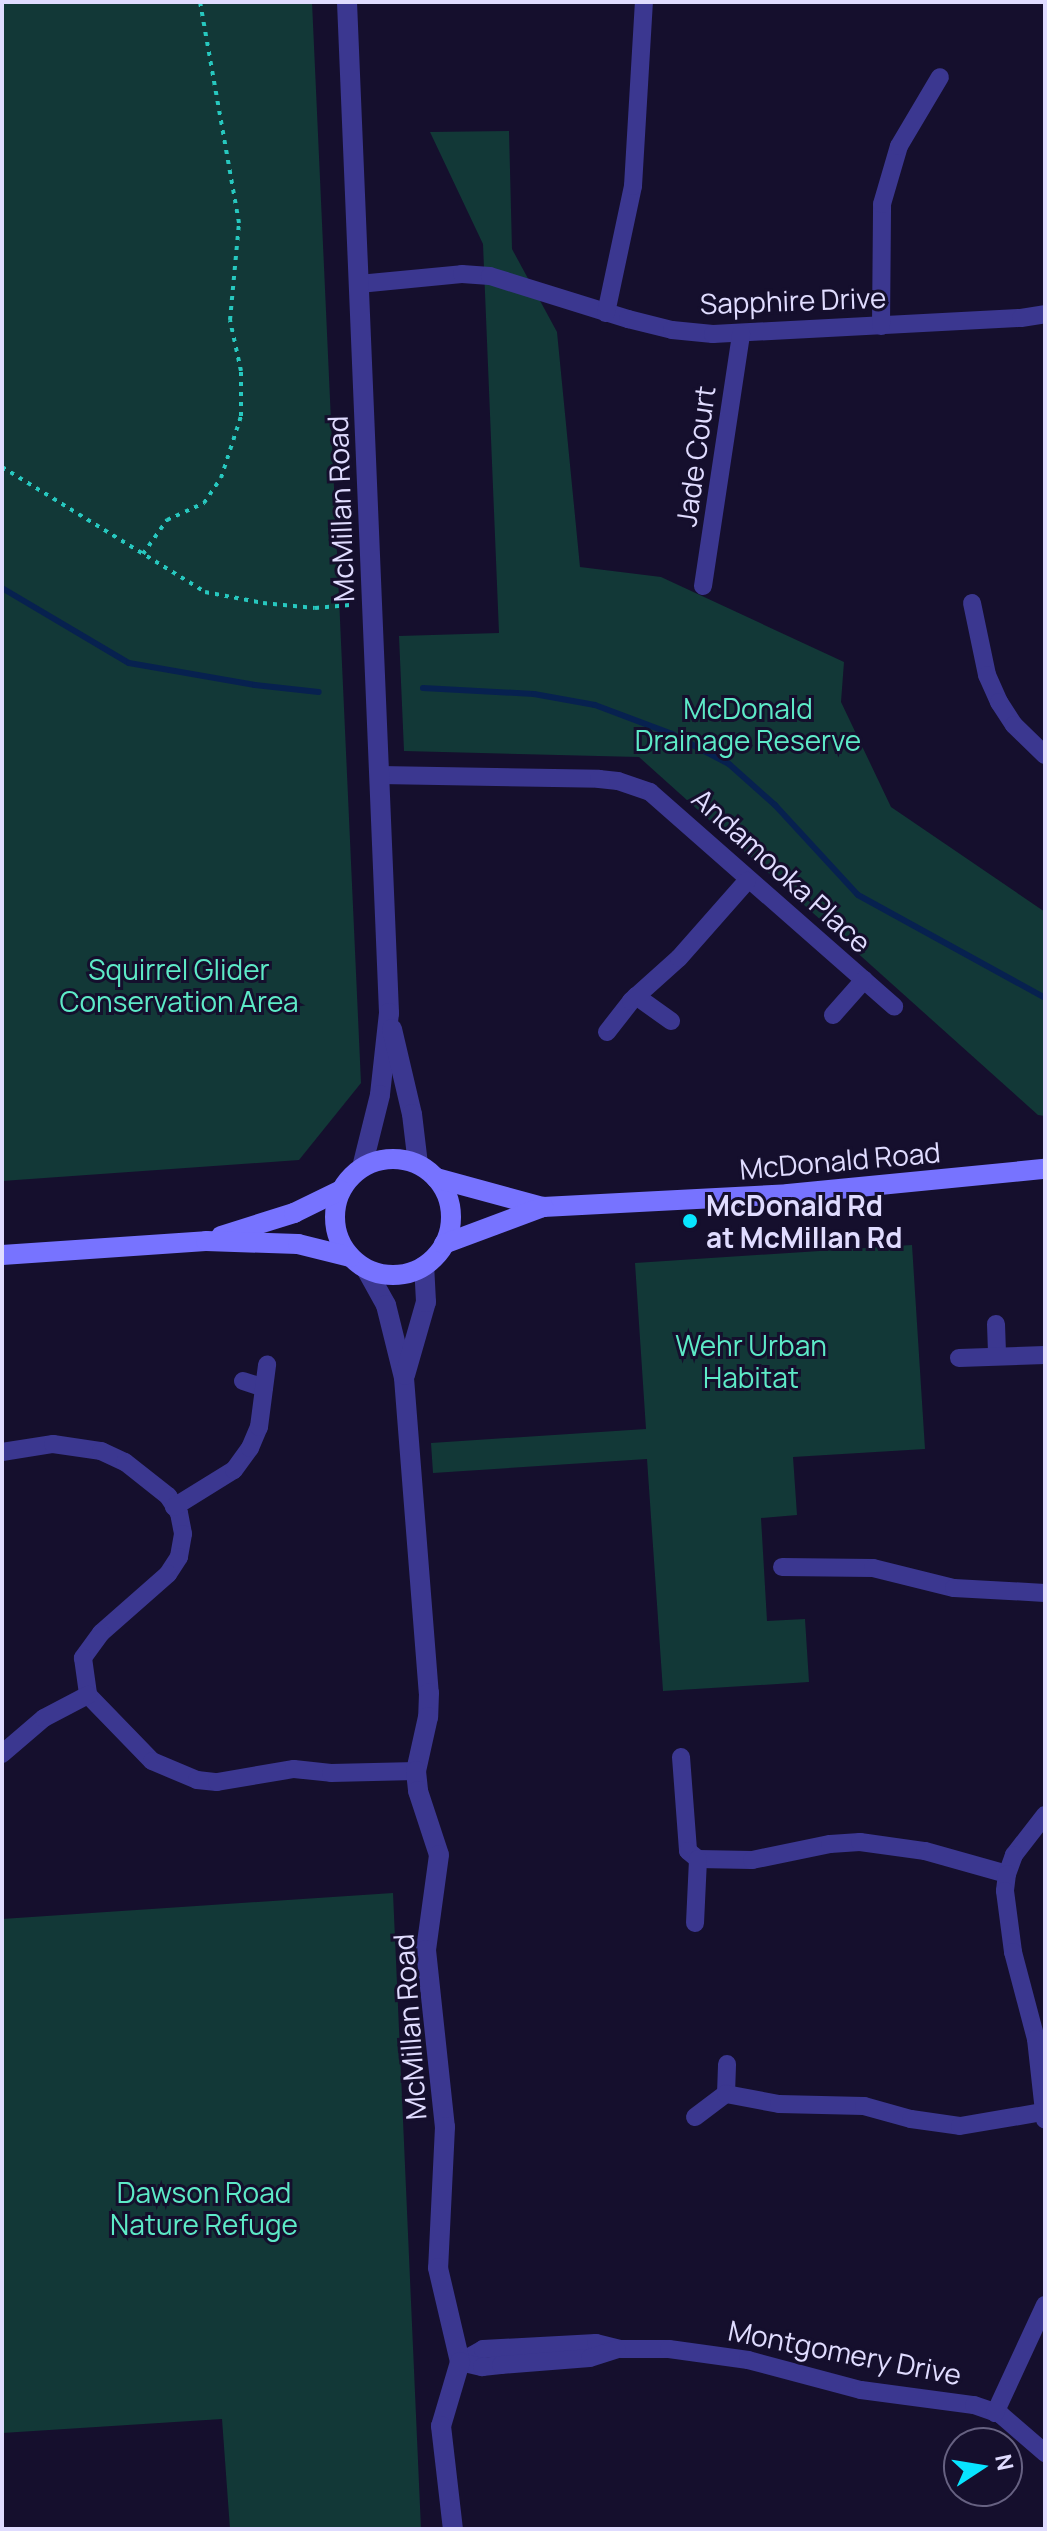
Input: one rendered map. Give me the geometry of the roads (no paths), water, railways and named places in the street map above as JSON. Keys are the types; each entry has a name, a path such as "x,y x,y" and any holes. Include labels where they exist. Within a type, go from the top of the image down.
{"main road":[{"path":"2,1255 206,1241 298,1244 385,1275 405,1274 424,1266 444,1244 451,1210 436,1178 418,1164 400,1159 380,1160 362,1167 341,1190 294,1213 206,1241"},
{"name":"McDonald Road","path":"444,1244 543,1207 788,1194 1045,1169"},
{"name":"McDonald Road","path":"436,1178 543,1207"},
{"path":"341,1190 335,1225 358,1263"}],"street":[{"name":"McMillan Road","path":"347,2 389,1013 380,1095 362,1167"},
{"path":"606,313 633,186 644,2"},
{"path":"881,326 882,204 899,146 940,77"},
{"name":"Sapphire Drive","path":"359,284 462,274 490,276 606,313 672,330 741,334 1045,314"},
{"name":"Jade Court","path":"703,586 741,334"},
{"path":"972,603 987,675 999,702 1014,725 1045,755"},
{"name":"Andamooka Place","path":"380,775 618,781 650,792 747,881 894,1006"},
{"path":"607,1032 636,996 679,958 747,881"},
{"name":"Andamooka Place","path":"833,1015 864,980"},
{"path":"636,996 671,1021"},
{"name":"McMillan Road","path":"389,1013 412,1114 418,1164"},
{"name":"McMillan Road","path":"358,1263 386,1305 404,1378 429,1693 428,1717 416,1771 418,1791 439,1855 426,1950 445,2127 438,2268 460,2362 441,2426 453,2529"},
{"name":"McMillan Road","path":"404,1378 426,1302 424,1266"},
{"path":"996,1324 997,1356"},
{"path":"959,1358 1045,1355"},
{"path":"174,1507 234,1470 259,1427 267,1365"},
{"path":"243,1381 264,1388"},
{"path":"2,1452 53,1444 101,1451 125,1462 168,1496 174,1507 183,1534 179,1557 168,1574 91,1644 83,1658 88,1695 152,1761 197,1780 217,1782 294,1769 331,1773 416,1771"},
{"path":"782,1567 837,1565 873,1568 954,1588 1045,1593"},
{"path":"2,1754 44,1718 88,1695"},
{"path":"681,1757 688,1851 698,1859 752,1860 830,1844 860,1842 925,1851 1007,1874"},
{"path":"695,2117 726,2094 779,2104 864,2106 911,2119 960,2126 1044,2116 1031,2012 1007,1925 1007,1874 1014,1855 1045,1815"},
{"path":"695,1923 698,1859"},
{"path":"726,2094 727,2064"},
{"path":"995,2413 1045,2305"},
{"name":"Montgomery Drive","path":"460,2362 482,2367 590,2358 620,2349 669,2349 748,2360 861,2390 974,2405 995,2413 1045,2453"}],"waterway":[{"path":"2,588 129,663 255,685 319,692"},
{"path":"423,688 534,694 595,705 672,734 729,764 775,805 858,895 1045,998"}],"place":[{"name":"McDonald Rd at McMillan Rd","path":"690,1221"}],"park label":[{"name":"McDonald Drainage Reserve","path":"748,724"},
{"name":"Squirrel Glider Conservation Area","path":"179,985"},
{"name":"Wehr Urban Habitat","path":"751,1361"},
{"name":"Dawson Road Nature Refuge","path":"204,2208"}]}
